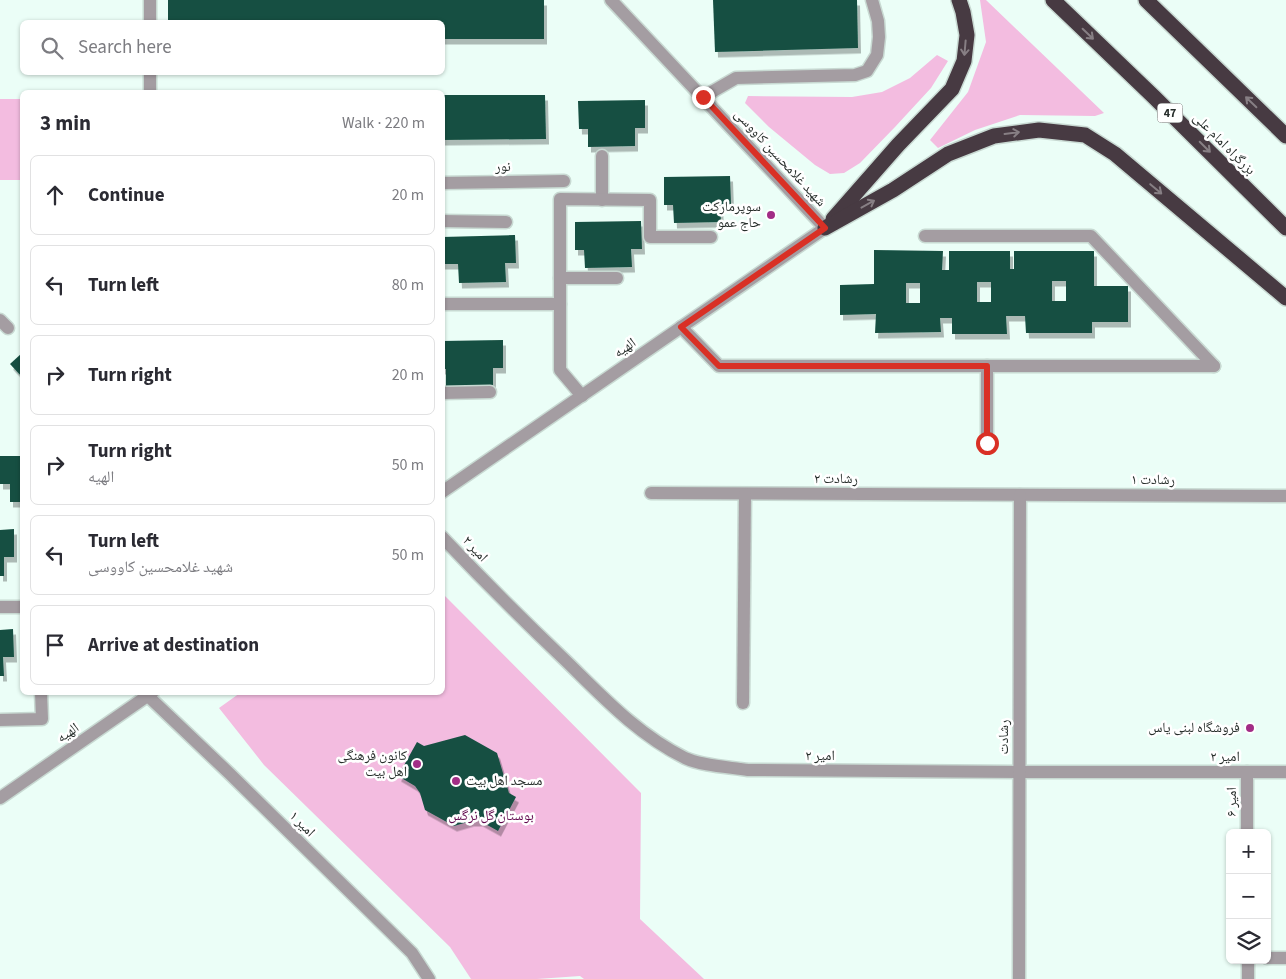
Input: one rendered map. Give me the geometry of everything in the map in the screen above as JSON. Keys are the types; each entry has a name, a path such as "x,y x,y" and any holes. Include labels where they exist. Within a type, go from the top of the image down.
{"highway":[{"path":"825,228 898,145 952,89 964,60 967,35 959,0"},
{"name":"بزرگراه امام علی","path":"1053,0 1286,228"},
{"path":"1146,0 1286,136"},
{"path":"825,228 893,190 948,154 994,136 1039,130 1084,135 1115,154 1286,298"}],"street":[{"path":"150,0 150,20"},
{"name":"شهید غلامحسین کاووسی","path":"611,0 825,228"},
{"path":"703,97 736,78 855,75 867,71 876,55 879,37 878,22 872,0"},
{"path":"150,75 150,90"},
{"path":"602,156 602,200"},
{"name":"نور","path":"445,183 564,181"},
{"path":"582,396 560,370 560,199 650,200 650,237 711,237"},
{"path":"445,221 506,222"},
{"name":"الهیه","path":"445,490 825,228"},
{"path":"681,327 719,366 1214,366 1090,236 925,236"},
{"path":"560,278 617,278"},
{"path":"445,304 560,304"},
{"path":"987,366 987,443"},
{"path":"445,393 490,392"},
{"name":"رشادت ۲","path":"651,493 1020,495"},
{"path":"743,703 745,494"},
{"name":"رشادت ۱","path":"1020,495 1286,496"},
{"name":"رشادت","path":"1019,979 1020,495"},
{"name":"امیر ۲","path":"445,539 488,586 626,719 663,746 687,759 748,770 1286,772"},
{"path":"0,607 20,607"},
{"path":"0,720 42,719 41,695"},
{"name":"الهیه","path":"0,798 149,695"},
{"name":"امیر ۱","path":"151,695 412,953 429,979"},
{"name":"امیر ۶","path":"1247,772 1247,829"},
{"path":"1271,958 1286,958"},
{"path":"1248,964 1248,979"}],"green space":[{"path":"980,0 986,0 1104,113 1095,116 1020,115 975,130 938,148 930,140 968,92 986,42"},
{"path":"937,55 948,61 931,88 860,163 844,173 830,174 815,165 769,127 745,103 748,96 852,97 882,92 910,78"},
{"path":"0,99 20,99 20,180 0,180"},
{"name":"بوستان گل نرگس","path":"445,596 641,793 640,919 704,979 584,979 580,976 537,979 471,979 450,947 264,765 219,708 237,695 445,695"}],"building":[{"path":"168,0 544,0 544,39 445,39 445,20 168,20"},
{"path":"713,0 857,0 858,48 715,52"},
{"path":"445,95 545,95 546,139 445,140"},
{"path":"645,100 645,128 635,128 635,146 588,147 588,129 579,129 578,101"},
{"path":"730,176 731,204 720,204 721,222 674,223 673,205 664,205 664,177"},
{"path":"641,221 642,249 631,249 632,267 585,268 584,250 575,250 575,222"},
{"path":"515,235 516,263 505,263 506,282 459,283 458,264 445,264 445,237"},
{"path":"874,250 943,251 942,270 949,270 949,251 1010,251 1010,269 1014,269 1014,251 1094,251 1094,286 1128,286 1128,322 1092,322 1092,333 1026,333 1025,316 1006,316 1007,334 952,334 952,318 940,318 941,332 875,333 876,314 840,315 840,285 874,284","holes":["1052,281 1066,281 1066,301 1052,301","977,282 991,282 991,302 977,302","906,283 920,283 920,303 906,303"]},
{"path":"503,340 503,368 493,368 493,386 446,387 445,341"},
{"path":"20,355 20,375 10,364"},
{"path":"0,456 20,456 20,502 10,502 10,484 0,484"},
{"path":"14,529 14,557 4,557 4,576 0,576 0,530"},
{"path":"13,629 14,657 3,657 4,676 0,676 0,630"},
{"name":"مسجد اهل بیت","path":"465,735 497,753 509,793 516,797 498,831 480,821 471,821 454,826 425,810 420,793 415,786 398,776 417,742 424,746"}],"place":[{"name":"سوپرمارکت حاج عمو","path":"771,215"},
{"name":"فروشگاه لبنی یاس","path":"1250,728"},
{"name":"کانون فرهنگی اهل بیت","path":"417,764"},
{"name":"مسجد اهل بیت","path":"456,781"}],"route":[{"path":"703,97 825,228 681,327 719,366 987,366 987,443"}]}
